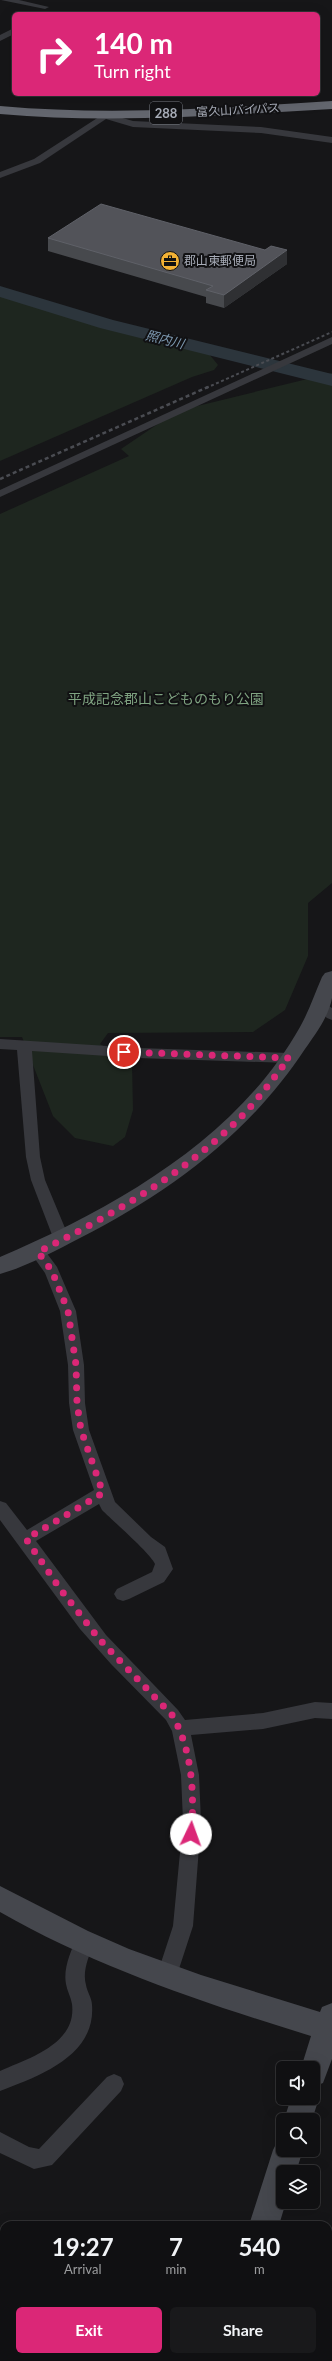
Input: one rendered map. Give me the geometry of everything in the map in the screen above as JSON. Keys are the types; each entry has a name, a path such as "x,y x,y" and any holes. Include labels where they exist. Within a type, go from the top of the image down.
{"highway":[{"name":"富久山バイパス","path":"0,110 55,116 105,116 332,105"}],"street":[{"path":"5,0 45,7"},
{"path":"39,12 53,0"},
{"path":"0,39 12,31"},
{"path":"0,175 37,161 105,116 116,121 133,124 261,130 332,140"},
{"path":"0,494 331,342"},
{"path":"0,1266 38,1252 86,1228 138,1198 196,1156 238,1119 327,1011 332,977"},
{"path":"0,1044 138,1053 289,1058"},
{"path":"24,1045 33,1156 38,1180 62,1240"},
{"path":"38,1252 52,1271 68,1311 76,1365 77,1403 81,1430 103,1493 108,1505 145,1542 159,1552 164,1564 164,1569 158,1577 123,1594"},
{"path":"26,1539 103,1493"},
{"path":"0,1508 26,1539 61,1590 100,1640 172,1715 181,1729 190,1775 192,1821 186,1902 182,1926 166,1978"},
{"path":"181,1729 205,1723 264,1721 313,1710 332,1711"},
{"path":"0,1898 26,1914 84,1944 166,1978 330,2022 317,2061"},
{"path":"0,2080 66,2048 75,2038 82,2020 82,2004 75,1979 84,1944"},
{"path":"0,2142 29,2157 37,2159 45,2158 114,2084"},
{"path":"265,2221 286,2157"}],"green space":[{"path":"0,295 42,309 170,339 209,354 218,365 214,370 192,377 0,461"},
{"name":"平成記念郡山こどものもり公園","path":"332,373 332,883 308,903 308,956 285,1010 253,1032 108,1033 100,1044 132,1064 133,1110 125,1137 113,1146 75,1138 53,1116 22,1037 0,1037 0,514 129,456 121,449 177,411"}],"building":[{"name":"郡山東郵便局","path":"101,204 265,250 271,246 287,250 224,295 206,290 213,286 48,238"}],"waterway":[{"name":"照内川","path":"0,291 107,324 332,380"}],"railway":[{"path":"206,388 332,332"},
{"path":"0,479 208,387"}],"place":[{"name":"郡山東郵便局","path":"170,261"}],"route":[{"path":"124,1052 289,1058 254,1102 238,1119 196,1156 138,1198 86,1228 38,1252 52,1271 68,1311 76,1365 77,1403 81,1430 103,1493 26,1539 61,1590 100,1640 172,1715 181,1729 190,1775 192,1821 191,1834"}]}
